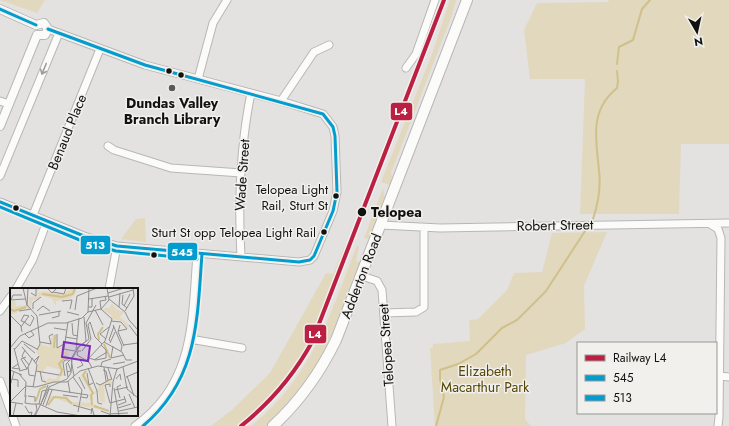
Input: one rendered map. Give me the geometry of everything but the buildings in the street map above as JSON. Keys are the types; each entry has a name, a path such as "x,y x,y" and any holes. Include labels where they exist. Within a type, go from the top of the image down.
{"main road":[{"name":"Adderton Road","path":"274,426 298,401 326,362 362,276 466,0"}],"street":[{"path":"198,79 213,23 226,0"},
{"path":"406,68 416,54 435,0"},
{"path":"0,9 36,24 44,23 48,29 145,65 281,101 323,114 333,127 336,142 337,183 334,208 316,252 310,260 299,262 117,246 84,236 0,202"},
{"path":"0,126 37,35 35,30 36,24"},
{"path":"37,35 45,36 48,29"},
{"path":"0,176 59,33"},
{"path":"281,101 314,52 330,46"},
{"name":"Benaud Place","path":"33,215 100,49"},
{"name":"Wade Street","path":"241,257 239,212 241,173 251,93"},
{"path":"0,101 9,104"},
{"path":"108,146 114,150 171,168 241,173"},
{"path":"17,288 33,259 47,221"},
{"name":"Robert Street","path":"381,225 424,228 710,224 729,222"},
{"path":"710,224 718,229 721,238 720,376 718,426"},
{"path":"384,313 416,312 424,307 424,228"},
{"path":"109,288 117,246"},
{"path":"135,426 158,406 173,385 184,363 190,339 197,254"},
{"name":"Telopea Street","path":"362,276 380,284 382,290 392,426"},
{"path":"0,311 10,297"},
{"path":"190,339 242,348"},
{"path":"720,376 729,377"},
{"path":"0,381 10,408"},
{"path":"13,416 16,426"}],"green space":[{"path":"0,0 45,0 37,13"},
{"path":"450,0 456,0 452,15 391,173 392,176 390,185 381,182 432,54"},
{"path":"609,0 729,0 729,144 681,144 679,214 580,214 585,79 530,79 524,30 537,3 608,2"},
{"path":"383,188 385,199 368,239 364,238"},
{"path":"145,218 146,242 121,239 136,219"},
{"name":"Elizabeth Macarthur Park","path":"607,232 584,286 585,329 566,343 526,355 525,419 531,426 435,426 430,348 433,347 433,344 470,341 469,320 478,319 507,290 514,273 542,272 552,233"},
{"path":"347,241 349,242 321,315 305,350 295,367 267,400 237,426 211,426 233,409 270,373 326,273 333,274"},
{"path":"357,245 359,247 356,261 359,262 365,253 360,267 354,275 330,338 321,357 298,393 284,410 266,426 251,426 272,408 304,366 328,320"}],"waterway":[{"path":"617,64 619,47 633,40 642,9 650,0"},
{"path":"593,219 598,201 600,182 596,126 602,106 617,88 617,71"},
{"path":"436,426 444,397 440,379 440,370 458,364 476,354 502,328 517,320 546,291 587,228"}],"rail line":[{"name":"L4","path":"241,426 272,398 290,377 312,342 444,0"}],"transit line":[{"name":"545","path":"0,9 36,25"},
{"name":"545","path":"0,202 84,236 117,246 299,262 310,260 314,256 333,211 337,192 335,136 333,127 323,114 145,65 48,29"},
{"name":"513","path":"0,207 82,241 116,251 197,259"},
{"name":"513","path":"143,426 161,408 175,389 185,369 196,326 202,254"}],"place":[{"name":"Dundas Valley Branch Library","path":"172,88"},
{"name":"Telopea Light Rail, Sturt St","path":"336,196"},
{"name":"Telopea","path":"362,212"},
{"name":"Sturt St opp Telopea Light Rail","path":"324,232"}]}
